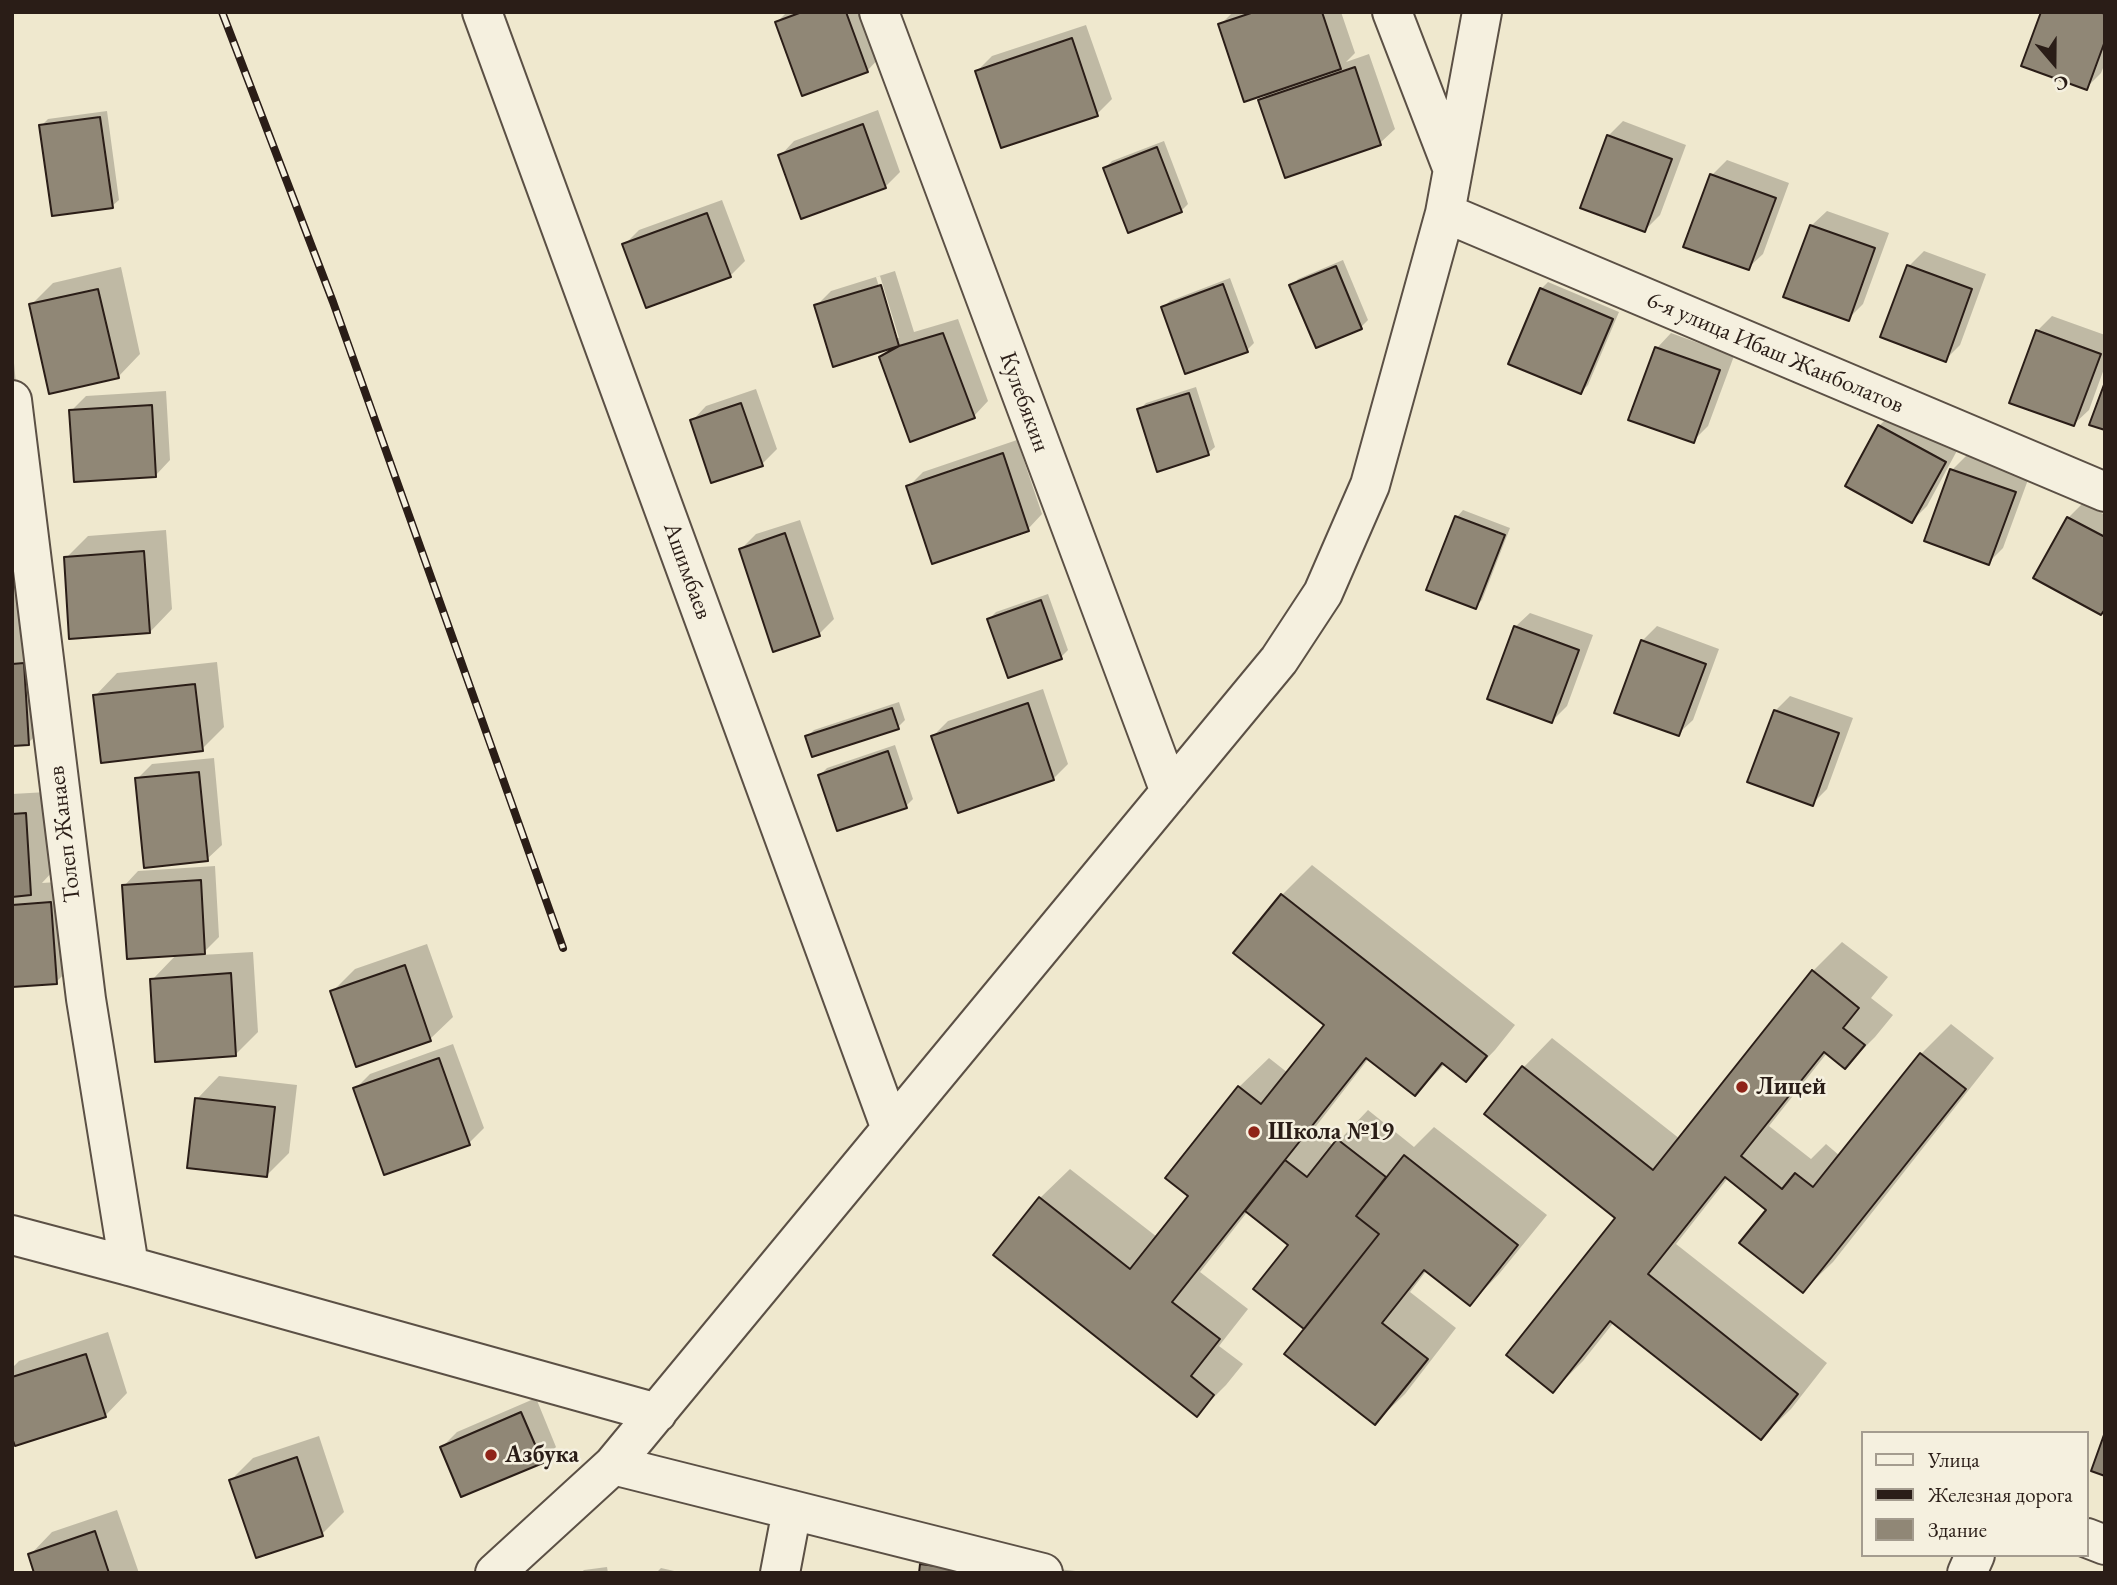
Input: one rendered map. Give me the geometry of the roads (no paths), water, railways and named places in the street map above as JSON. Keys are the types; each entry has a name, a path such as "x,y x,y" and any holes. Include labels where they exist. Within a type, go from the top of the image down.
{"street":[{"name":"Ашимбаев","path":"482,12 891,1129"},
{"name":"Кулебякин","path":"879,12 1170,792"},
{"path":"1392,12 1453,171"},
{"path":"495,1573 613,1465 657,1413 1279,660 1323,593 1370,485 1445,213 1482,12"},
{"name":"6-я улица Ибаш Жанболатов","path":"1445,213 2105,492"},
{"name":"Толеп Жанаев","path":"12,400 86,999 129,1266"},
{"path":"12,1235 657,1413"},
{"path":"613,1465 1043,1573"},
{"path":"779,1573 792,1510"},
{"path":"1967,1573 1975,1557"}],"railway":[{"path":"222,12 333,302 563,948"}],"place":[{"name":"Лицей","path":"1742,1087"},
{"name":"Школа №19","path":"1254,1132"},
{"name":"Азбука","path":"491,1455"}]}
